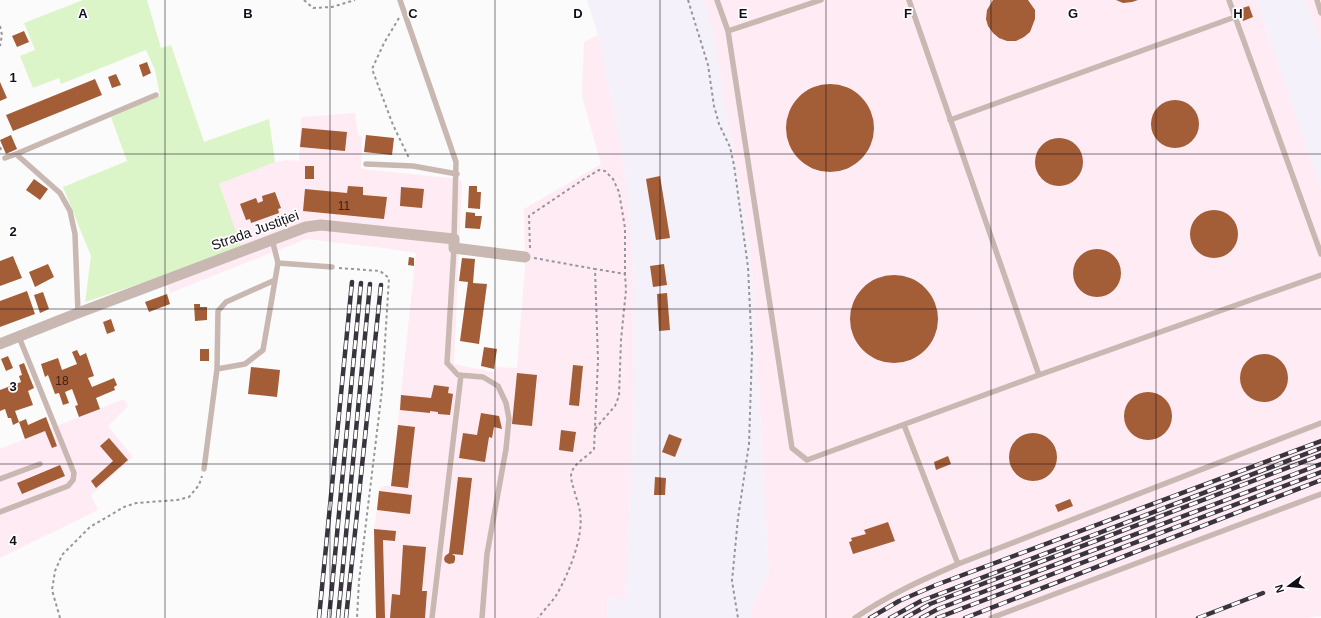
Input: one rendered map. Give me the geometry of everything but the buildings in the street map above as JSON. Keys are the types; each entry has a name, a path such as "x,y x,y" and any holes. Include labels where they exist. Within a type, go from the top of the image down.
{"street":[{"name":"Strada Justiției","path":"0,344 306,227 321,225 454,244 528,257"}],"lane":[{"path":"400,0 456,162 457,174 454,244 447,363 458,375 484,377 498,386 506,403 509,419 506,449 487,554 482,618"},
{"path":"717,0 728,31 792,448 807,460 1038,375 1321,275"},
{"path":"728,31 821,0"},
{"path":"909,0 1038,375"},
{"path":"1229,0 1321,254"},
{"path":"1316,0 1321,13"},
{"path":"950,120 1235,17"},
{"path":"5,158 156,95"},
{"path":"16,154 60,193 70,211 75,234 78,313"},
{"path":"366,164 413,166 457,174"},
{"path":"217,369 245,364 263,350 278,263 272,239"},
{"path":"278,263 332,267"},
{"path":"204,469 217,369 218,311 226,302 275,280"},
{"path":"0,512 68,486 73,480 74,473 19,337"},
{"path":"432,618 461,375"},
{"path":"855,618 877,603 913,583 958,564 1321,423"},
{"path":"904,425 958,564"},
{"path":"0,479 40,464"},
{"path":"991,618 1321,494"}],"path":[{"path":"304,0 313,8 332,7 355,0"},
{"path":"688,0 708,65 714,106 719,124 730,147 734,165 748,267 752,352 748,444 738,518 732,581 738,618"},
{"path":"404,13 395,22 372,69 393,125 413,166"},
{"path":"0,26 2,35 0,46"},
{"path":"594,430 615,406 619,396 626,290 625,228 619,192 613,179 605,170 599,170 529,216 528,257 625,274"},
{"path":"332,267 380,271 389,278 382,390 359,581 357,618"},
{"path":"538,618 557,594 569,568 580,532 580,513 571,476 577,463 590,454 594,449 598,360 595,269"},
{"path":"60,618 52,590 55,571 62,555 90,527 124,507 136,503 177,500 189,497 199,485 204,469"}],"shaded area":[{"path":"587,0 704,0 713,29 751,252 769,572 753,606 751,618 607,618 608,597 625,599 632,460 634,291 630,226 623,158 598,35"},
{"path":"704,0 1256,0 1321,189 1321,616 1306,618 751,618 753,606 769,572 751,252 713,30"},
{"path":"1256,0 1306,0 1321,43 1321,189"},
{"path":"1306,0 1321,0 1321,43"},
{"path":"598,35 623,158 630,226 634,291 632,460 625,600 608,597 607,618 376,618 374,529 380,488 391,486 416,253 306,239 170,293 164,276 219,184 275,162 288,160 299,161 301,117 355,113 358,135 362,136 361,169 450,178 462,181 454,364 494,372 495,367 517,368 525,268 524,209 601,164 583,100 582,90 584,42"},
{"path":"124,399 128,406 108,426 133,457 91,495 98,510 0,558 0,449"}],"green space":[{"path":"83,0 147,0 161,48 171,45 204,142 269,119 275,162 219,184 241,246 164,276 85,302 91,256 63,187 127,161 111,117 160,96 155,70 146,50 61,84 59,78 33,88 20,56 35,50 24,23"}],"railway":[{"path":"319,618 352,282"},
{"path":"329,618 361,283"},
{"path":"338,618 370,284"},
{"path":"346,618 381,285"},
{"path":"870,618 899,601 936,585 1321,441"},
{"path":"890,618 921,601 1321,448"},
{"path":"905,618 930,604 1321,455"},
{"path":"921,618 938,609 1321,464"},
{"path":"937,618 1321,472"},
{"path":"965,618 1321,480"},
{"path":"1198,618 1263,593"}]}
